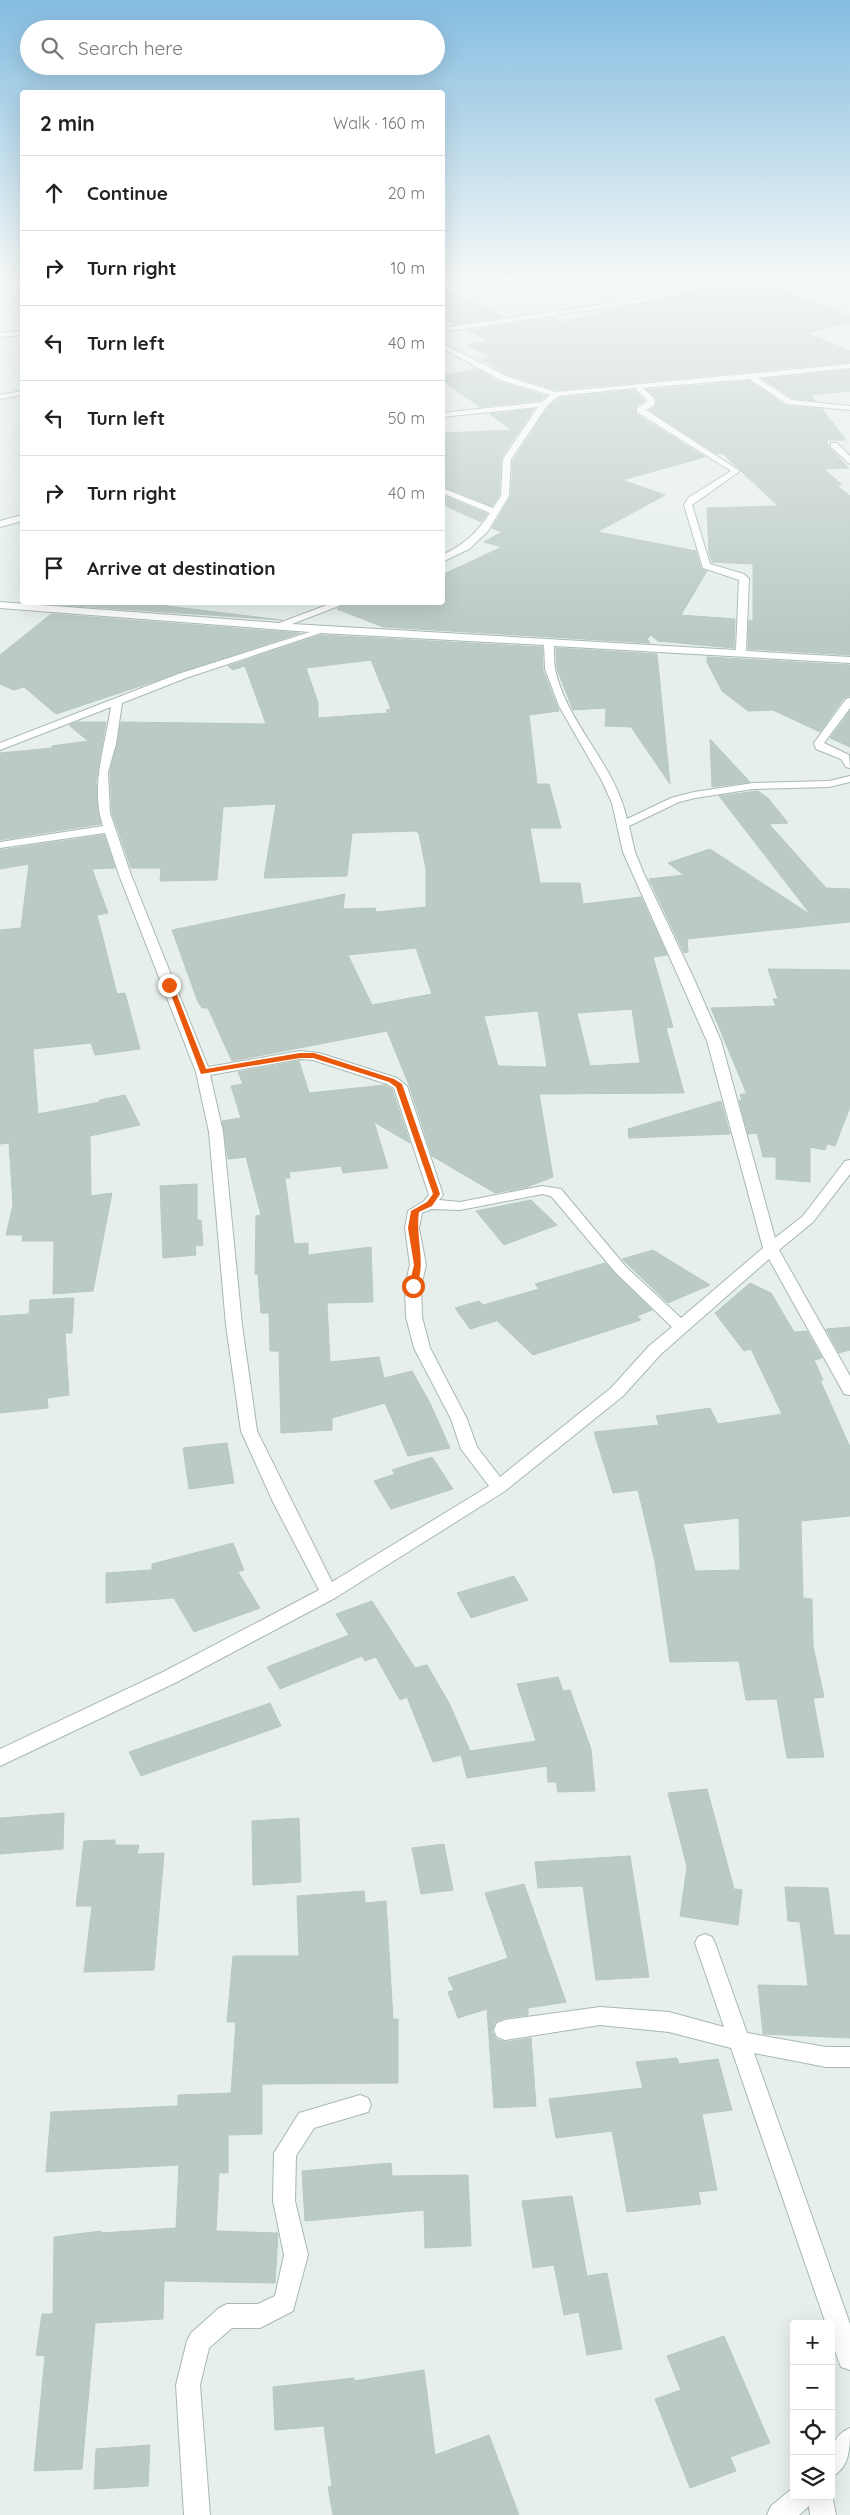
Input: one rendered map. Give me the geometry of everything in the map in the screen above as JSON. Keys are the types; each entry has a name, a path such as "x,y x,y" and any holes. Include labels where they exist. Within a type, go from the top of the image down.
{"street":[{"path":"445,558 466,547 483,530 505,496 508,459 544,404 553,396"},
{"path":"648,396 651,399 651,403 640,410 736,470 732,475 691,500 688,506 706,566 742,576 744,579 741,652"},
{"path":"781,396 790,402 850,408"},
{"path":"445,415 544,404"},
{"path":"834,445 850,461"},
{"path":"445,491 494,512"},
{"path":"0,524 20,519"},
{"path":"0,605 20,604"},
{"path":"0,612 28,605"},
{"path":"43,605 326,630 741,652 850,660"},
{"path":"277,626 336,605"},
{"path":"0,748 182,676 326,630"},
{"path":"548,642 550,669 564,706 608,780 618,803 630,852 649,900 688,979 714,1041 771,1249 850,1390"},
{"path":"850,701 819,743 820,747 845,757 850,765"},
{"path":"117,702 111,744 102,779 104,813 108,829 203,1072 216,1132 234,1325 249,1431 282,1502 329,1593"},
{"path":"623,825 675,800 694,795 762,786 835,784 850,780"},
{"path":"0,846 108,829"},
{"path":"203,1072 300,1055 314,1056 392,1080 400,1086 436,1194 429,1204 415,1211 412,1228 418,1265 413,1286 414,1317 422,1348 459,1418 469,1449 499,1487"},
{"path":"0,1758 170,1677 329,1593 499,1487 617,1392 655,1350 680,1327 808,1219 850,1164"},
{"path":"429,1204 460,1206 542,1190 556,1192 621,1270 680,1327"},
{"path":"705,1944 850,2358"},
{"path":"505,2030 600,2016 669,2022 740,2041 826,2057 850,2057"},
{"path":"197,2515 188,2385 199,2342 228,2316 260,2316 285,2303 296,2254 284,2201 284,2153 306,2120 360,2105"},
{"path":"835,2461 850,2440"},
{"path":"780,2515 797,2500"},
{"path":"821,2500 823,2515"}],"building":[{"path":"465,396 546,396 541,400 480,407"},
{"path":"640,396 645,401 636,406 636,414 705,457 622,480 665,495 597,532 696,551 701,569 707,571 681,615 735,619 734,648 658,641 651,635 647,639 650,643 383,627 337,609 345,605 445,605 445,574 502,547 484,542 502,532 492,528 511,496 513,460 548,407 559,398"},
{"path":"654,396 772,396 786,406 822,409 846,440 826,440 830,448 849,468 824,469 842,485 836,485 850,496 850,655 748,649 749,620 753,621 753,564 712,562 709,553 707,508 778,506 722,453 717,454 649,410 655,407 657,399"},
{"path":"790,396 812,396 815,401"},
{"path":"534,409 501,458 499,495 492,506 445,487 445,433 512,430 490,414"},
{"path":"445,496 487,514 481,522 445,505"},
{"path":"62,605 159,605 282,620"},
{"path":"51,614 300,633 56,714 24,687 14,690 0,684 0,655"},
{"path":"321,635 542,647 543,670 559,711 529,715 537,784 549,784 561,828 530,828 540,883 580,883 583,904 641,897 667,955 653,957 673,1027 666,1028 684,1093 539,1094 553,1177 527,1187 495,1193 432,1156 409,1085 387,1031 232,1061 208,1008 202,1008 198,1002 172,930 345,894 343,909 375,908 376,912 426,907 426,869 419,834 416,831 352,833 347,876 264,878 276,804 223,807 217,880 160,881 161,868 131,868 112,813 110,772 121,722 266,724 245,666 233,670 228,666","holes":["371,660 391,709 386,710 388,713 318,718 318,703 306,668","416,948 432,994 372,1005 348,955","632,1009 640,1063 590,1066 577,1013","538,1011 547,1067 498,1066 484,1016"]},
{"path":"556,648 657,654 670,784 631,727 605,726 606,708 573,710 557,669"},
{"path":"707,657 850,665 850,696 844,698 820,732 773,710 748,711 722,691 707,662"},
{"path":"850,711 850,747 830,738"},
{"path":"78,722 106,722 96,782 98,812 101,824 0,840 0,753 52,748 52,746 88,741 69,725"},
{"path":"710,739 750,782 712,787"},
{"path":"758,791 768,798 788,823 769,824 826,888 850,889 850,922 687,939 688,952 684,953 649,879 684,875 668,863 710,849 811,915 719,796"},
{"path":"104,835 115,868 92,869 108,913 97,915 117,994 125,993 140,1049 95,1055 91,1043 33,1049 38,1114 100,1102 99,1100 125,1095 140,1125 90,1136 91,1196 112,1193 93,1291 53,1294 54,1241 22,1241 23,1235 6,1235 13,1205 9,1143 0,1144 0,930 21,928 29,864 0,869 0,850"},
{"path":"768,969 850,970 850,1107 835,1146 827,1144 825,1150 810,1147 810,1182 776,1179 776,1157 763,1157 757,1133 748,1134 739,1100 742,1100 740,1095 750,1092 746,1092 711,1008 776,1006 773,999 778,999"},
{"path":"299,1061 309,1093 385,1085 392,1089 410,1143 374,1122 388,1168 343,1173 341,1166 289,1172 290,1178 285,1178 294,1244 308,1243 308,1255 371,1247 373,1302 327,1303 330,1362 379,1357 384,1378 412,1371 430,1403 450,1448 408,1456 385,1403 332,1418 332,1430 281,1433 279,1351 270,1351 269,1313 261,1313 258,1274 255,1274 256,1216 261,1215 246,1157 228,1159 222,1121 241,1118 231,1086 243,1084 238,1072"},
{"path":"721,1101 730,1134 629,1138 628,1129"},
{"path":"197,1184 197,1220 201,1220 203,1245 195,1246 196,1255 163,1258 160,1186"},
{"path":"531,1200 557,1225 504,1245 476,1211"},
{"path":"653,1250 710,1285 668,1303 622,1259"},
{"path":"605,1263 652,1310 637,1316 641,1320 533,1355 492,1316 496,1321 470,1329 455,1308 479,1301 483,1305 539,1289 535,1284"},
{"path":"750,1283 771,1293 794,1332 807,1331 822,1358 814,1360 823,1380 820,1380 850,1447 850,1516 801,1521 803,1598 812,1599 813,1646 824,1697 813,1698 824,1757 787,1758 777,1699 746,1700 739,1661 670,1662 655,1562 638,1490 613,1493 594,1432 659,1425 656,1416 710,1408 718,1424 782,1414 751,1349 744,1351 715,1313","holes":["739,1518 740,1570 695,1571 683,1524"]},
{"path":"74,1298 72,1333 65,1333 69,1395 47,1398 48,1408 0,1413 0,1316 29,1314 30,1300"},
{"path":"850,1327 850,1350 839,1353 826,1329"},
{"path":"227,1443 234,1483 189,1489 183,1448"},
{"path":"432,1457 453,1489 391,1509 374,1481 395,1474 392,1470"},
{"path":"233,1543 244,1570 238,1572 260,1608 194,1632 174,1598 106,1603 106,1573 152,1570 152,1564"},
{"path":"514,1576 528,1600 471,1618 457,1593"},
{"path":"372,1601 415,1668 427,1665 449,1703 470,1751 536,1741 517,1684 558,1677 563,1691 570,1690 591,1749 595,1791 558,1792 556,1782 548,1782 547,1766 467,1778 461,1755 433,1762 407,1697 400,1700 376,1657 365,1661 362,1656 280,1689 267,1667 349,1635 336,1614"},
{"path":"270,1703 281,1726 141,1776 129,1752"},
{"path":"707,1789 734,1889 742,1890 738,1925 680,1916 687,1867 668,1793"},
{"path":"64,1813 63,1849 0,1854 0,1818"},
{"path":"299,1818 301,1882 253,1885 252,1821"},
{"path":"115,1840 115,1845 139,1845 137,1854 164,1853 154,1970 84,1972 92,1906 76,1906 84,1841"},
{"path":"444,1844 453,1890 421,1894 412,1848"},
{"path":"630,1856 649,1977 596,1980 583,1886 538,1888 535,1862"},
{"path":"524,1884 566,2002 528,2008 528,2015 505,2018 495,2022 492,2031 496,2039 505,2042 531,2038 536,2106 494,2108 487,2009 458,2018 448,1992 454,1990 448,1978 508,1958 485,1893"},
{"path":"785,1887 828,1888 834,1935 850,1935 850,2038 763,2034 758,1985 808,1986 800,1922 788,1921"},
{"path":"364,1891 365,1903 386,1901 393,2019 398,2019 398,2083 262,2084 262,2134 228,2135 228,2173 219,2173 216,2231 278,2233 275,2283 164,2281 163,2319 95,2323 82,2469 34,2471 45,2356 36,2355 42,2314 53,2314 54,2237 101,2231 101,2233 176,2228 179,2165 46,2172 51,2112 178,2106 178,2095 231,2093 236,2022 227,2022 233,1956 299,1956 297,1896"},
{"path":"677,2058 679,2064 718,2059 732,2110 702,2114 717,2190 698,2192 701,2204 627,2212 612,2131 556,2138 549,2099 643,2088 636,2062"},
{"path":"391,2163 392,2176 468,2175 471,2246 425,2248 424,2210 305,2221 302,2171"},
{"path":"572,2196 587,2276 607,2273 622,2349 587,2355 579,2312 564,2315 554,2265 533,2268 522,2201"},
{"path":"724,2336 770,2443 730,2457 736,2471 690,2488 655,2399 681,2390 667,2356"},
{"path":"424,2370 435,2455 489,2435 519,2515 333,2515 328,2487 332,2486 324,2426 275,2430 273,2387 354,2378 354,2381"},
{"path":"150,2445 148,2486 94,2489 96,2449"}],"route":[{"path":"169,985 203,1072 300,1055 314,1056 392,1080 400,1086 436,1194 429,1204 415,1211 412,1228 418,1265 413,1286"}]}
